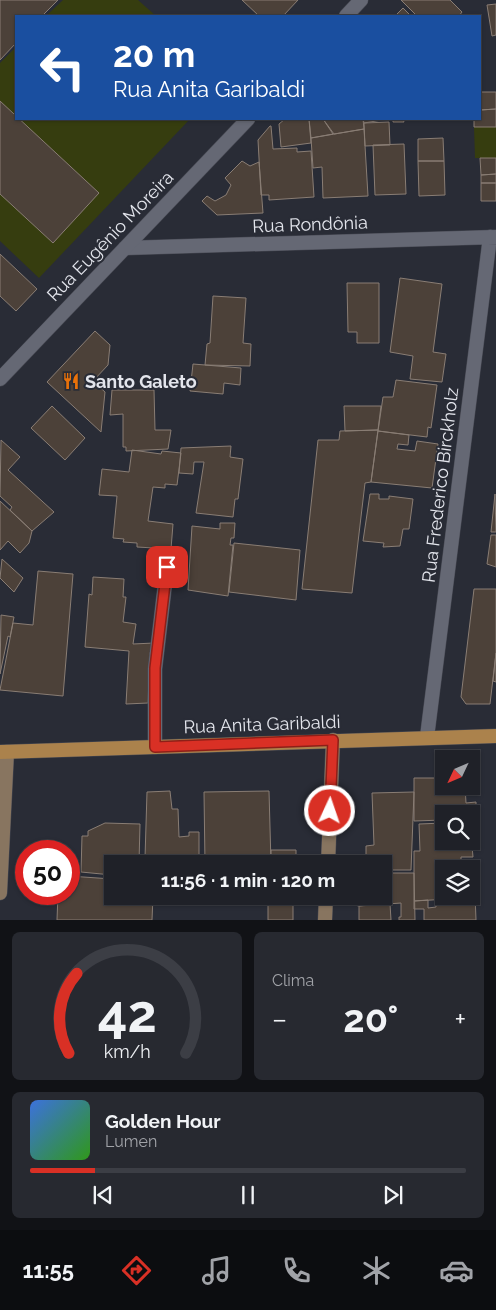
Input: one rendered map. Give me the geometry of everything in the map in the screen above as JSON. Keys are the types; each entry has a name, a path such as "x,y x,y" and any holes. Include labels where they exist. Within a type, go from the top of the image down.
{"main road":[{"name":"Rua Anita Garibaldi","path":"4,752 496,736"},
{"path":"328,855 333,740"},
{"path":"0,893 4,752"},
{"path":"325,920 326,905"}],"street":[{"path":"347,15 362,0"},
{"name":"Rua Eugênio Moreira","path":"0,379 247,120"},
{"name":"Rua Rondônia","path":"125,248 493,237"},
{"name":"Rua Frederico Birckholz","path":"428,737 493,237"},
{"path":"155,747 155,668 167,567"}],"green space":[{"path":"63,0 138,0 155,15 47,15"},
{"path":"15,48 15,120 189,120 39,278 0,241 0,63"},
{"path":"474,127 496,127 496,158 475,158"}],"building":[{"path":"0,0 58,0 43,15 15,15 15,44 0,60"},
{"path":"242,0 298,0 284,15 258,15"},
{"path":"401,0 450,0 462,12 460,15 416,15"},
{"path":"496,4 496,35 492,36 487,5"},
{"path":"403,8 410,15 396,15"},
{"path":"481,92 496,92 496,109 481,110"},
{"path":"0,101 15,115 15,120 20,120 99,193 53,243 0,194"},
{"path":"496,109 496,127 474,127 474,120 481,120 481,110"},
{"path":"284,120 309,120 311,143 281,147 279,124"},
{"path":"309,120 324,120 333,134 311,138"},
{"path":"324,120 363,120 364,129 334,134"},
{"path":"363,120 382,120 364,123"},
{"path":"393,120 403,120 404,122 393,122"},
{"path":"389,122 390,145 365,146 364,123"},
{"path":"270,126 273,149 297,148 297,152 311,151 314,197 269,200 269,195 261,195 258,140"},
{"path":"364,129 368,196 323,198 322,167 313,168 311,138"},
{"path":"443,138 444,161 418,161 418,139"},
{"path":"404,144 406,194 375,195 373,145"},
{"path":"480,158 496,158 496,174 481,175"},
{"path":"242,161 250,166 259,162 263,213 217,215 202,201 207,196 215,201 226,195 231,185 225,178"},
{"path":"418,161 444,161 445,195 419,196"},
{"path":"496,174 496,183 481,183 481,175"},
{"path":"481,183 496,183 496,201 481,201"},
{"path":"0,254 37,289 16,311 0,296"},
{"path":"400,278 442,284 433,352 446,354 442,382 410,379 413,356 390,352"},
{"path":"347,283 379,283 379,343 357,343 357,332 348,332"},
{"path":"213,296 246,298 243,343 251,344 250,366 205,365 207,344 210,343"},
{"name":"Santo Galeto","path":"95,331 110,345 108,365 93,381 105,392 101,432 47,382"},
{"path":"193,364 241,368 240,385 224,383 223,394 190,391"},
{"path":"396,380 437,385 431,428 428,427 427,437 378,431 383,397 393,397"},
{"path":"112,390 154,390 155,430 171,430 168,449 126,451 126,447 123,447 123,414 110,415"},
{"path":"52,406 85,438 65,460 31,428"},
{"path":"344,406 381,406 378,430 345,431"},
{"path":"378,430 371,482 365,483 352,593 302,589 318,440 339,440 340,431"},
{"path":"378,431 409,435 408,445 398,444 397,449 415,451 417,441 438,444 432,488 371,482"},
{"path":"1,440 20,457 8,470 54,512 32,531 10,510 12,507 0,496"},
{"path":"231,446 230,457 243,459 238,499 235,499 233,517 196,513 204,462 194,462 193,474 179,473 181,448"},
{"path":"132,450 161,454 162,451 181,453 177,485 165,484 165,488 153,487 148,521 173,524 171,549 137,547 137,543 123,542 124,539 113,538 117,496 99,495 102,469 129,472"},
{"path":"370,494 379,494 379,499 389,499 389,496 413,499 409,529 403,529 400,546 383,547 384,543 363,541"},
{"path":"495,494 496,532 491,532"},
{"path":"0,501 32,531 29,543 20,553 8,541 0,550"},
{"path":"220,523 235,523 234,538 231,538 230,545 233,545 228,596 188,590 192,526 220,529"},
{"path":"491,535 496,535 496,567 487,564"},
{"path":"234,543 300,550 296,600 229,592"},
{"path":"2,559 23,578 14,592 0,578"},
{"path":"38,571 73,574 63,696 0,690 13,623 33,625"},
{"path":"93,577 124,579 123,597 126,597 123,622 136,624 133,644 154,643 150,653 148,703 126,704 129,651 85,647 89,594 92,595"},
{"path":"474,589 496,589 496,653 490,704 466,704 461,697"},
{"path":"1,615 14,617 0,674"},
{"path":"496,653 496,682 493,681"},
{"path":"414,778 435,778 435,795 466,795 466,803 476,802 476,805 435,805 435,820 414,821"},
{"path":"170,791 172,809 178,809 179,837 189,836 189,832 199,832 199,855 145,855 147,792"},
{"path":"269,791 271,855 205,855 204,792"},
{"path":"414,792 411,870 392,870 392,855 366,855 366,846 374,845 372,793"},
{"path":"105,823 140,824 139,855 104,855 104,874 81,872 82,836 88,836 88,831"},
{"path":"435,823 435,850 472,850 473,857 461,857 461,860 435,860 435,900 414,901 414,851 420,851 419,824"},
{"path":"271,850 296,850 296,855 271,855"},
{"path":"392,873 414,873 415,920 399,920 399,917 401,917 401,903 392,904"},
{"path":"80,877 104,878 104,905 153,905 152,920 57,920 58,905 80,905"},
{"path":"428,900 428,908 436,907 436,905 475,905 476,920 424,920 424,909 414,909 414,901"},
{"path":"268,905 293,905 293,920 268,920"},
{"path":"390,905 391,920 359,920 359,906"}],"place":[{"name":"Santo Galeto","path":"71,381"}],"route":[{"path":"167,567 155,668 155,747 333,740 330,811"}]}
